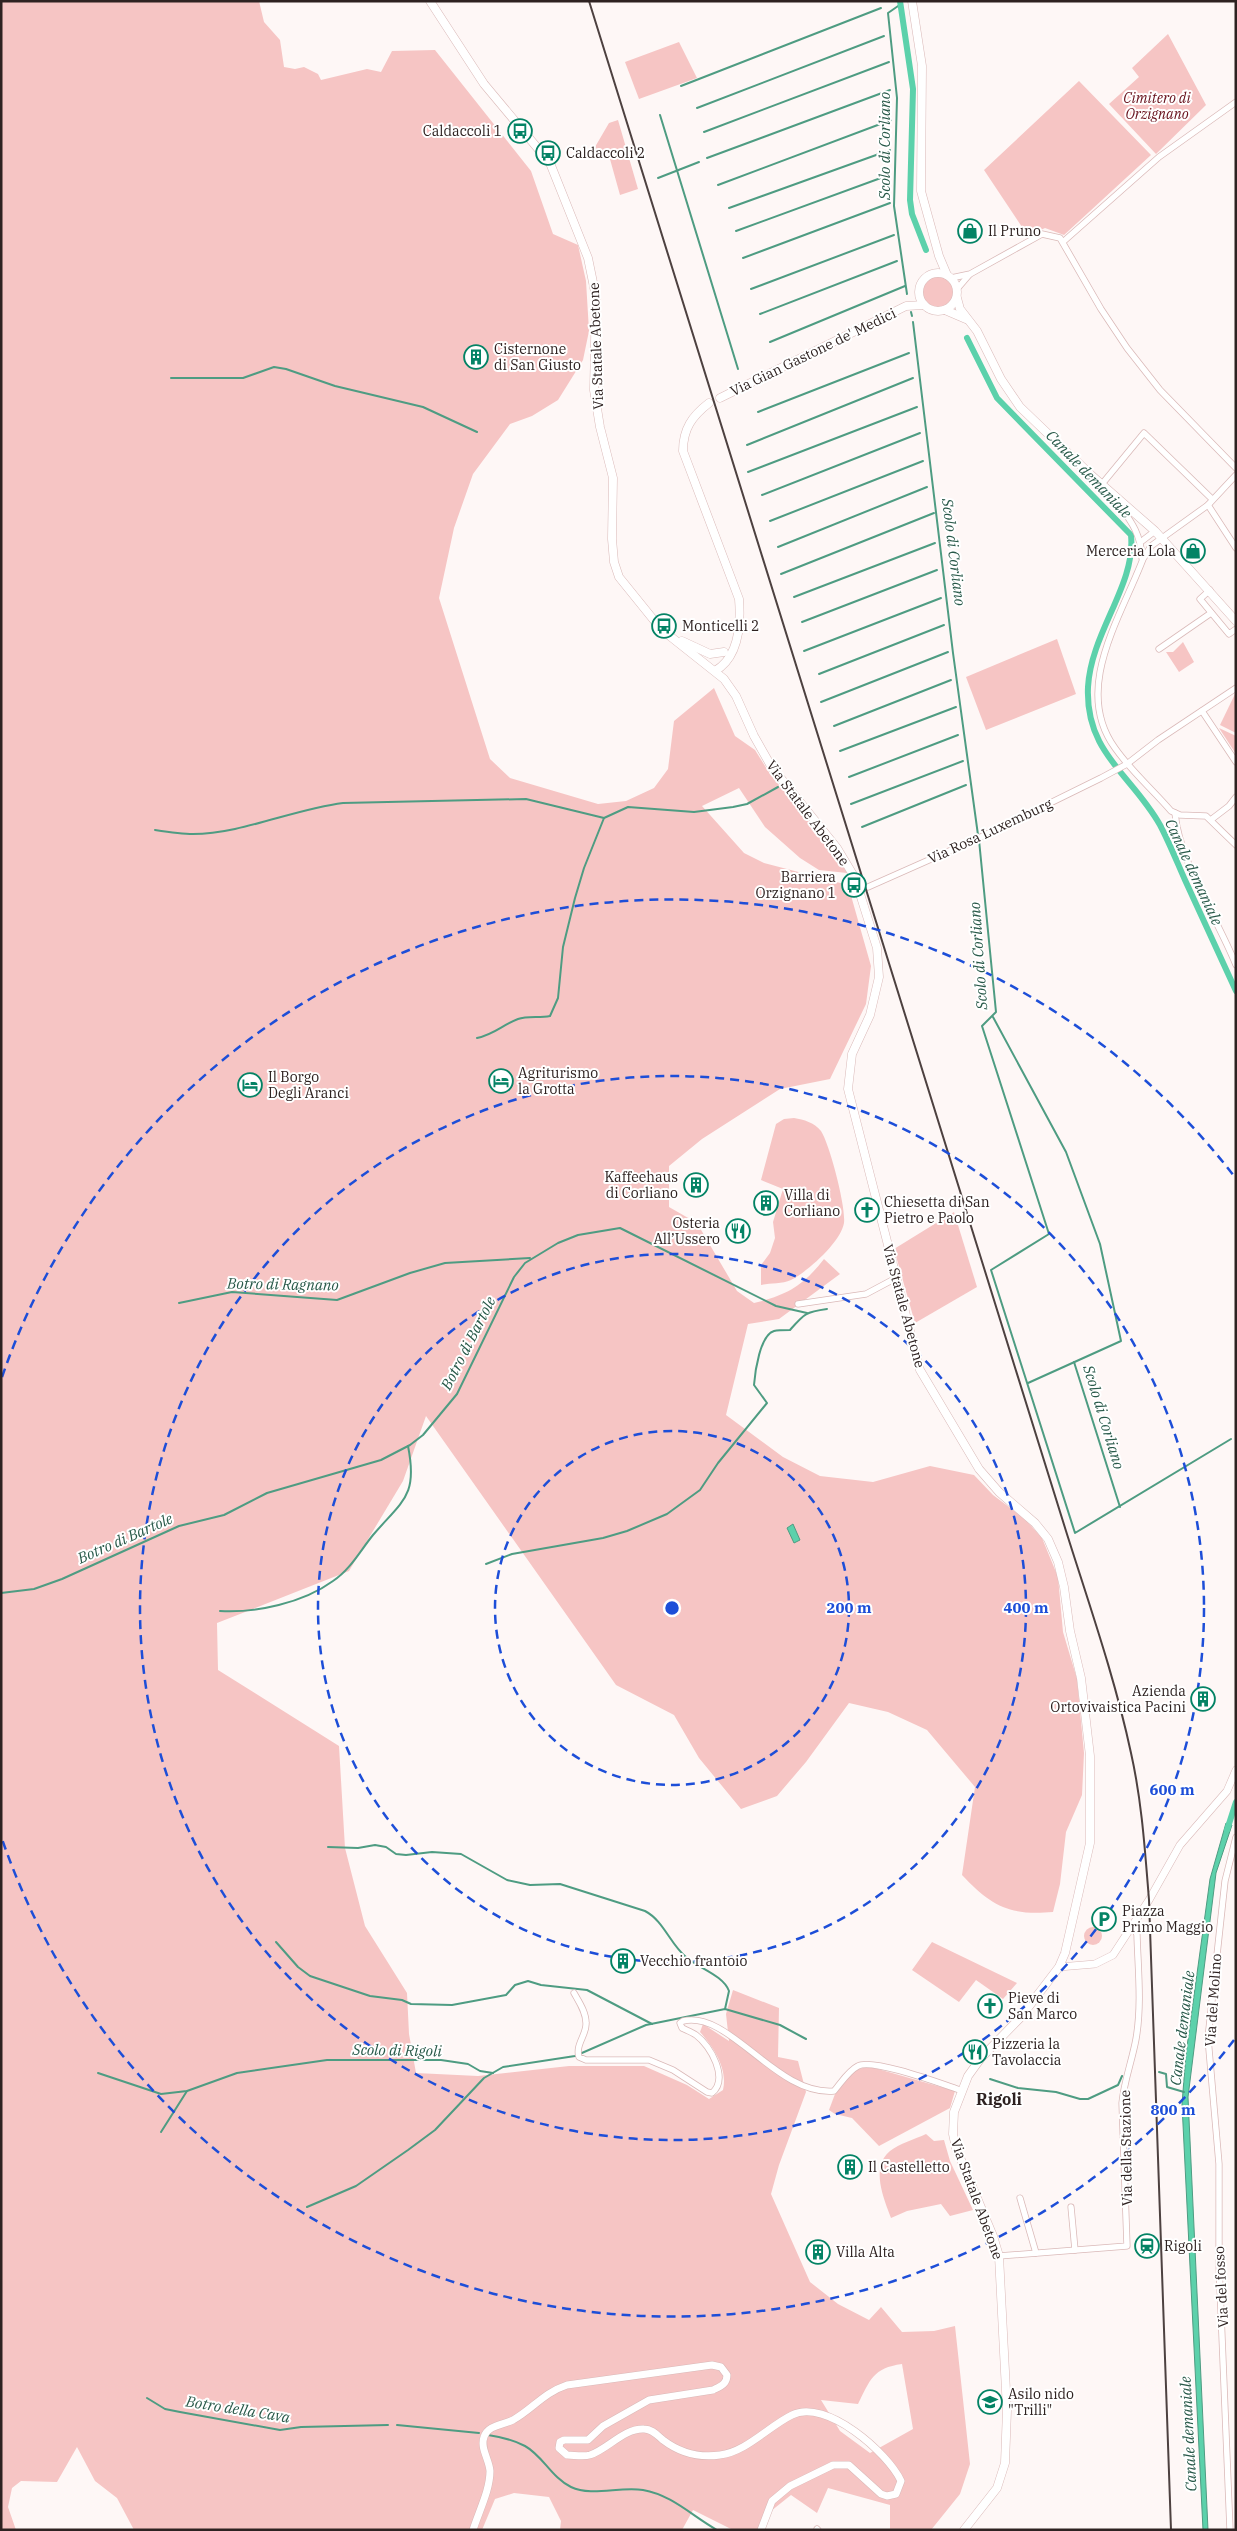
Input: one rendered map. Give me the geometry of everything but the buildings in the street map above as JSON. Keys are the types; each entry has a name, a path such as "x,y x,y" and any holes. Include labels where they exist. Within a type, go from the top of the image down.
{"main road":[{"name":"Via Statale Abetone","path":"430,1 484,84 550,163 582,240 593,273 595,291 594,390 600,427 612,478 614,562 622,582 661,629 715,670 734,693 754,736 771,766 848,865 877,948 879,963 878,986 870,1015 852,1054 848,1089 920,1370 979,1468 999,1492 1025,1513 1048,1539 1062,1576 1069,1628 1081,1678 1091,1766 1088,1852 1069,1935 1059,1967 1020,2018 973,2067 960,2090 954,2112 954,2140 993,2236 999,2256 1007,2410 1005,2463 997,2488 964,2530"},
{"path":"912,1 922,66 920,184 923,202 939,256 958,289 957,298 960,309 977,331 1000,379 1020,407 1155,531 1236,621"},
{"path":"933,274 939,256"},
{"path":"949,276 933,274 924,279 919,293 924,305 931,310 945,310 968,320"},
{"name":"Via Gian Gastone de' Medici","path":"720,398 906,306 919,293"},
{"path":"945,310 950,308 957,298"},
{"name":"Via Gian Gastone de' Medici","path":"906,306 924,305"},
{"path":"709,403 690,421 684,438 683,451 736,589 740,614 738,632 735,645 727,661 726,670 734,693"},
{"path":"715,670 724,652 738,632"},
{"path":"672,638 710,654 724,652"},
{"path":"715,670 727,661"}],"street":[{"path":"1064,241 1159,157 1236,102"},
{"path":"958,289 970,274 1042,234 1056,236 1064,241 1101,310 1126,348 1160,390 1236,468"},
{"path":"949,276 970,274"},
{"path":"1102,484 1144,433 1212,499"},
{"path":"1236,475 1208,505 1151,546 1142,559 1106,648 1097,690 1102,722 1114,747 1175,813 1181,841 1206,902 1236,965"},
{"path":"1111,492 1142,541 1142,559"},
{"path":"1208,505 1229,541 1236,548"},
{"path":"1142,541 1155,531"},
{"path":"1210,590 1200,599 1230,634 1236,630"},
{"path":"1159,649 1211,613"},
{"path":"1128,764 1158,740 1236,688"},
{"path":"1202,711 1236,762"},
{"name":"Via Rosa Luxemburg","path":"868,887 979,838 1111,773 1120,766 1128,764"},
{"path":"1212,819 1229,806 1236,797"},
{"path":"1175,813 1200,815 1212,819 1236,845"},
{"path":"798,1304 866,1294 896,1278"},
{"path":"1059,1967 1088,1966 1105,1961 1113,1955 1134,1924 1180,1845 1227,1791 1236,1770"},
{"name":"Via del Molino","path":"1219,2164 1208,2038 1225,1881 1236,1837"},
{"name":"Via della Stazione","path":"999,2256 1127,2246 1122,2103 1136,2039 1138,2017 1137,1935 1134,1924"},
{"path":"574,1993 583,2010 587,2024 577,2052 579,2057 586,2060 649,2060 673,2070 707,2092 712,2093 717,2088 721,2078 719,2072 707,2047 696,2035 682,2028 680,2023 683,2021 700,2020 715,2026 773,2070 804,2085 828,2092 834,2092 848,2074 864,2063 904,2072 960,2090"},
{"name":"Via del fosso","path":"1219,2164 1219,2264 1230,2530"},
{"path":"1020,2198 1036,2253"},
{"path":"1071,2207 1075,2250"},
{"path":"473,2530 488,2482 488,2460 483,2444 484,2437 489,2429 512,2420 550,2390 567,2385 712,2365 721,2368 727,2374 727,2380 722,2386 713,2390 649,2400 603,2426 588,2440 564,2440 560,2442 559,2448 567,2456 589,2456 633,2430 643,2428 651,2430 683,2452 705,2457 729,2454 793,2414 812,2412 842,2422 854,2430 888,2464 901,2481 896,2494 887,2496 881,2494 849,2465 833,2465 790,2486 776,2497 770,2506 761,2530"}],"green space":[{"path":"1,1 259,1 264,22 280,40 284,67 295,69 304,67 318,74 321,80 367,69 381,72 392,51 435,50 531,171 553,234 578,245 586,281 589,331 583,360 558,400 532,416 510,424 473,474 454,528 439,598 490,759 510,778 598,804 626,801 654,788 668,769 674,721 714,688 735,736 755,750 770,774 830,846 847,873 819,870 800,858 765,827 739,788 702,806 744,853 764,863 848,885 871,966 866,1004 830,1079 780,1089 702,1139 669,1166 669,1207 697,1223 737,1291 754,1303 776,1297 794,1288 809,1276 824,1259 840,1274 779,1319 748,1324 726,1415 783,1457 820,1476 873,1482 930,1466 974,1475 993,1495 1025,1519 1042,1538 1058,1577 1063,1632 1077,1679 1084,1753 1082,1795 1066,1832 1060,1884 1053,1912 1038,1913 1002,1907 972,1886 962,1875 975,1787 927,1730 888,1712 849,1703 806,1762 777,1796 741,1809 699,1758 674,1715 616,1685 426,1416 403,1481 349,1571 217,1623 218,1670 339,1746 345,1848 365,1926 407,1993 409,2034 416,2073 478,2076 569,2066 644,2066 687,2085 709,2099 723,2090 724,2082 719,2059 700,2032 703,2024 729,2041 726,2014 733,1990 779,2008 778,2057 798,2061 806,2092 779,2165 771,2194 810,2282 838,2304 869,2320 881,2307 902,2332 934,2331 955,2326 970,2464 960,2494 931,2530 890,2530 890,2505 828,2488 817,2513 791,2495 771,2511 765,2530 733,2530 693,2510 682,2530 560,2530 561,2521 549,2497 514,2493 495,2499 482,2530 134,2530 117,2498 95,2481 77,2447 57,2482 21,2481 12,2488 8,2507 16,2530 1,2530","holes":["902,2364 913,2429 870,2453 840,2431 821,2400 858,2404 866,2388 878,2372"]},
{"name":"Cimitero di Orzignano","path":"1168,34 1206,105 1156,154 1109,104 1139,77 1132,68"},
{"path":"679,42 697,78 639,99 625,62"},
{"path":"1079,81 1151,155 1064,235 1045,228 1028,236 984,170"},
{"path":"618,120 638,189 620,195 608,152 597,152 595,147 609,123"},
{"path":"938,277 949,281 953,292 949,303 938,307 927,303 923,292 927,281"},
{"path":"1057,639 1076,694 986,730 966,677"},
{"path":"1183,642 1194,662 1179,672 1166,652 1173,652"},
{"path":"1236,694 1236,733 1220,725"},
{"path":"1219,728 1236,736 1236,754"},
{"path":"794,1118 812,1123 821,1131 825,1138 840,1191 844,1223 837,1239 822,1256 798,1276 780,1283 761,1285 761,1265 770,1253 775,1238 773,1222 783,1189 761,1180 776,1124 784,1119"},
{"path":"954,1212 977,1287 915,1323 894,1249"},
{"path":"1093,1927 1099,1930 1102,1936 1099,1942 1093,1945 1087,1942 1084,1936 1087,1930"},
{"path":"932,1942 1017,1983 1003,1999 976,1980 959,2002 912,1970"},
{"path":"871,2067 955,2091 950,2108 879,2146 852,2118 835,2114 829,2110 835,2094 856,2069"},
{"path":"926,2134 934,2141 944,2140 950,2161 973,2210 950,2216 941,2204 907,2211 891,2218 880,2183 881,2166 884,2158 890,2151 902,2144"}],"shaded area":[{"path":"793,1524 800,1540 794,1543 787,1528"},
{"path":"1226,1823 1232,1825 1216,1873 1188,2097 1208,2530 1203,2530 1182,2104 1186,2054 1210,1879"}],"waterway":[{"name":"Canale demaniale","path":"900,1 913,89 910,200 912,214 926,250"},
{"name":"Scolo di Corliano","path":"901,4 888,13 897,98 894,206 907,294"},
{"path":"681,86 881,8"},
{"path":"697,108 884,36"},
{"path":"704,132 889,62"},
{"path":"707,158 890,90"},
{"path":"660,115 738,369"},
{"path":"718,185 891,120"},
{"path":"729,208 890,150"},
{"path":"658,178 699,162"},
{"path":"736,231 889,175"},
{"path":"743,258 890,203"},
{"path":"751,289 894,235"},
{"path":"760,314 897,261"},
{"path":"770,342 905,286"},
{"name":"Scolo di Corliano","path":"911,312 912,316"},
{"name":"Scolo di Corliano","path":"913,322 953,653 978,835"},
{"name":"Canale demaniale","path":"967,338 997,398 1131,535 1131,554 1127,572 1104,628 1091,667 1088,687 1089,710 1094,729 1102,746 1112,762 1149,807 1160,825 1236,991"},
{"path":"758,412 909,353"},
{"path":"171,378 243,378 274,367 286,369 335,386 423,407 477,432"},
{"path":"747,445 913,378"},
{"path":"748,472 917,407"},
{"path":"762,495 920,433"},
{"path":"770,521 923,461"},
{"path":"778,547 927,487"},
{"path":"781,574 934,513"},
{"path":"794,597 935,543"},
{"path":"802,622 937,570"},
{"path":"804,651 941,598"},
{"path":"819,674 944,625"},
{"path":"821,702 948,652"},
{"path":"834,726 951,680"},
{"path":"840,751 956,707"},
{"path":"849,777 958,735"},
{"path":"851,804 963,761"},
{"path":"862,827 966,785"},
{"path":"155,830 188,834 211,833 249,826 306,810 343,803 526,799 604,818 628,807 694,812 747,804 778,787"},
{"path":"477,1038 518,1019 550,1016 558,998 563,947 575,898 584,868 604,818"},
{"name":"Botro di Bartole","path":"979,840 996,1012 982,1026 1049,1234 991,1270 1075,1533 1231,1439"},
{"name":"Scolo di Corliano","path":"993,1017 1066,1152 1100,1244 1121,1341 1028,1383"},
{"name":"Botro di Bartole","path":"1,1593 34,1589 62,1579 179,1526 224,1515 267,1493 381,1460 410,1445 423,1435 457,1394 514,1277 525,1263 558,1243 578,1235 620,1228 776,1306 807,1313"},
{"name":"Botro di Ragnano","path":"179,1303 232,1292 337,1300 410,1273 445,1263 530,1258"},
{"path":"486,1564 512,1554 603,1538 627,1531 667,1514 700,1490 718,1463 767,1403 754,1385 759,1355 765,1339 774,1331 790,1330 802,1317 809,1313 827,1309"},
{"name":"Scolo di Corliano","path":"1074,1362 1120,1507"},
{"path":"220,1611 264,1608 294,1601 321,1589 339,1577 406,1496 411,1476 408,1446"},
{"name":"Canale demaniale","path":"1227,1830 1236,1802"},
{"path":"328,1847 358,1848 375,1845 386,1847 396,1854 406,1855 432,1852 461,1854 507,1880 530,1885 560,1884 645,1911 652,1915 680,1952 726,1985 729,1991 725,2009"},
{"path":"276,1942 298,1967 310,1976 370,1996 402,2000 411,2004 452,2005 506,1995 515,1985 528,1981 541,1985 587,1990 652,2024"},
{"name":"Scolo di Rigoli","path":"307,2207 356,2186 408,2150 435,2130 484,2078 503,2067 575,2056 646,2025 725,2009 780,2025 806,2039"},
{"name":"Scolo di Rigoli","path":"98,2073 161,2094 187,2091 237,2073 327,2060 441,2060 468,2064 480,2071 493,2073"},
{"name":"Scolo di Rigoli","path":"1159,2072 1166,2074 1167,2087 1184,2092"},
{"name":"Scolo di Rigoli","path":"990,2079 1018,2088 1056,2092 1080,2099 1088,2099 1118,2085 1122,2076"},
{"path":"161,2132 187,2091"},
{"name":"Botro della Cava","path":"147,2398 165,2409 280,2430 301,2427 388,2425"},
{"name":"Botro della Cava","path":"397,2425 479,2433"},
{"name":"Botro della Cava","path":"488,2435 507,2439 525,2446 537,2455 558,2478 571,2487 588,2491 643,2490 673,2501 717,2530"}],"railway":[{"path":"589,1 1101,1641 1125,1725 1135,1771 1149,1900 1171,2530"}],"place":[{"name":"Caldaccoli 1","path":"520,131"},
{"name":"Caldaccoli 2","path":"548,153"},
{"name":"Il Pruno","path":"970,231"},
{"name":"Cisternone di San Giusto","path":"476,357"},
{"name":"Merceria Lola","path":"1193,551"},
{"name":"Monticelli 2","path":"664,626"},
{"name":"Barriera Orzignano 1","path":"854,885"},
{"name":"Agriturismo la Grotta","path":"501,1081"},
{"name":"Il Borgo Degli Aranci","path":"250,1085"},
{"name":"Kaffeehaus di Corliano","path":"696,1185"},
{"name":"Villa di Corliano","path":"766,1203"},
{"name":"Chiesetta di San Pietro e Paolo","path":"867,1210"},
{"name":"Osteria All’Ussero","path":"738,1231"},
{"name":"Azienda Ortovivaistica Pacini","path":"1203,1699"},
{"name":"Piazza Primo Maggio","path":"1104,1919"},
{"name":"Vecchio frantoio","path":"623,1961"},
{"name":"Pieve di San Marco","path":"990,2006"},
{"name":"Pizzeria la Tavolaccia","path":"975,2052"},
{"name":"Il Castelletto","path":"850,2167"},
{"name":"Rigoli","path":"1147,2246"},
{"name":"Villa Alta","path":"818,2252"},
{"name":"Asilo nido \"Trilli\"","path":"990,2402"}],"district":[{"name":"Rigoli","path":"999,2099"}]}
